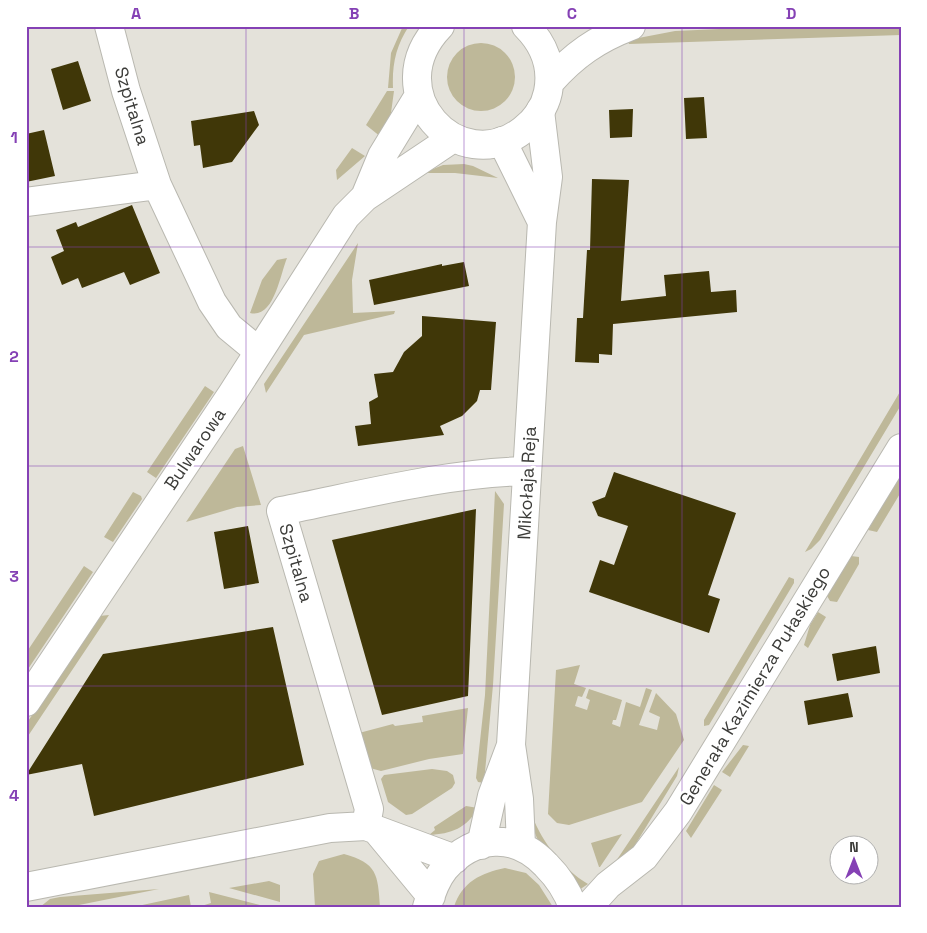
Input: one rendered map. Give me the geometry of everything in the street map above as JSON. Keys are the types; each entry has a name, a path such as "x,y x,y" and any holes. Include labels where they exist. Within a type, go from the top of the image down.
{"street":[{"name":"Szpitalna","path":"109,26 126,91 157,185 212,302 229,327 258,351"},
{"path":"440,26 428,38 418,56 415,77 418,97 426,114 438,127 453,138 469,143 486,144 502,141 517,134 530,124 540,111 550,82 569,60 602,38 631,26"},
{"path":"526,26 540,43 548,62 550,82"},
{"name":"Bulwarowa","path":"365,197 382,156 418,97"},
{"name":"Mikołaja Reja","path":"511,745 542,222 548,177 540,111"},
{"name":"Bulwarowa","path":"26,702 346,216 365,197 453,138"},
{"name":"Mikołaja Reja","path":"502,141 542,222"},
{"path":"26,202 157,185"},
{"name":"Generała Kazimierza Pułaskiego","path":"588,907 608,885 644,857 678,812 901,448"},
{"name":"Szpitalna","path":"372,829 369,809 281,511 491,471 527,470"},
{"path":"481,845 492,796 511,745"},
{"path":"511,745 519,800 521,845"},
{"path":"26,887 330,828 372,829 455,859"},
{"path":"372,829 399,860 429,901 444,869 467,850 494,841 521,845 540,859 557,876 573,907"}],"shaded area":[{"path":"403,26 409,26 396,56 393,71 393,88 388,88 391,53"},
{"path":"786,26 901,26 901,35 629,44 628,40 675,31"},
{"path":"481,43 494,46 505,53 512,64 515,77 512,90 505,101 494,108 481,111 468,108 457,101 450,90 447,77 450,64 457,53 468,46"},
{"path":"387,91 394,91 391,113 381,137 366,125"},
{"path":"352,148 365,156 337,180 336,170"},
{"path":"464,164 473,166 498,178 455,173 423,173 443,165"},
{"path":"358,243 352,280 353,313 395,311 394,314 304,335 266,393 264,384"},
{"path":"287,258 279,284 270,303 258,313 250,313 262,280 277,260"},
{"path":"205,386 214,392 156,478 147,472"},
{"path":"901,390 901,405 820,540 805,552"},
{"path":"243,446 261,505 237,507 186,522 235,449"},
{"path":"899,476 901,492 877,532 868,530"},
{"path":"495,491 504,504 493,685 484,783 478,782 476,778 485,695"},
{"path":"133,492 141,496 142,499 113,542 104,537"},
{"path":"851,556 859,557 859,564 837,602 830,601 827,596"},
{"path":"84,566 93,572 26,672 26,653"},
{"path":"789,577 794,579 794,583 709,725 704,726 704,720"},
{"path":"818,612 826,617 808,648 804,645 810,625"},
{"path":"109,615 26,739 26,724 99,616"},
{"path":"580,665 574,684 586,688 582,697 578,696 575,706 587,710 590,700 586,698 589,689 622,700 616,720 613,720 612,724 620,727 626,702 640,707 646,688 652,690 639,725 657,730 660,717 649,712 656,693 676,714 684,740 642,802 569,825 557,823 548,814 556,670"},
{"path":"468,708 463,754 429,759 381,771 370,768 359,733 393,724 395,726 423,722 422,716"},
{"path":"743,745 749,746 730,777 722,772"},
{"path":"679,767 677,776 632,850 610,870"},
{"path":"432,769 447,771 453,775 455,783 452,788 412,814 406,815 388,802 381,779 384,775"},
{"path":"714,785 722,790 691,838 686,831"},
{"path":"466,806 478,808 469,821 458,829 429,835 435,830 434,827"},
{"path":"532,816 542,836 562,863 588,884 576,892 541,846 533,826"},
{"path":"622,834 600,867 599,867 591,843"},
{"path":"344,854 363,861 374,872 378,886 380,907 315,907 313,874 319,861"},
{"path":"505,868 526,873 539,885 553,907 454,907 467,885 480,876"},
{"path":"269,881 280,885 280,902 229,888"},
{"path":"159,889 69,907 40,907 50,899 60,897"},
{"path":"209,892 268,907 198,907 211,903"},
{"path":"189,895 191,907 133,907"}],"building":[{"path":"78,61 91,101 63,110 51,69"},
{"path":"704,97 707,138 686,139 684,98"},
{"path":"633,109 632,137 610,138 609,110"},
{"path":"254,111 259,125 232,162 203,168 200,145 194,146 191,121"},
{"path":"44,130 55,176 26,182 26,134"},
{"path":"592,179 629,180 621,301 666,296 664,275 709,271 711,292 736,290 737,312 613,324 612,355 599,354 599,363 575,362 577,318 583,318 587,250 590,250"},
{"path":"132,205 160,273 130,285 124,272 82,288 78,278 62,285 51,257 64,251 56,230 76,222 78,227"},
{"path":"464,262 469,286 374,305 369,280 442,264 442,266"},
{"path":"422,316 496,322 491,390 480,390 477,401 462,416 440,426 444,435 358,446 355,426 371,424 369,402 378,397 374,374 393,372 404,352 422,336"},
{"path":"614,472 736,513 708,595 720,599 709,633 589,592 600,560 614,565 628,526 598,516 592,502 605,497"},
{"path":"476,509 468,696 382,715 332,540"},
{"path":"248,526 259,583 224,589 214,532"},
{"path":"273,627 304,765 94,816 82,764 26,775 103,654"},
{"path":"876,646 880,673 837,681 832,654"},
{"path":"848,693 853,717 808,725 804,701"}]}
